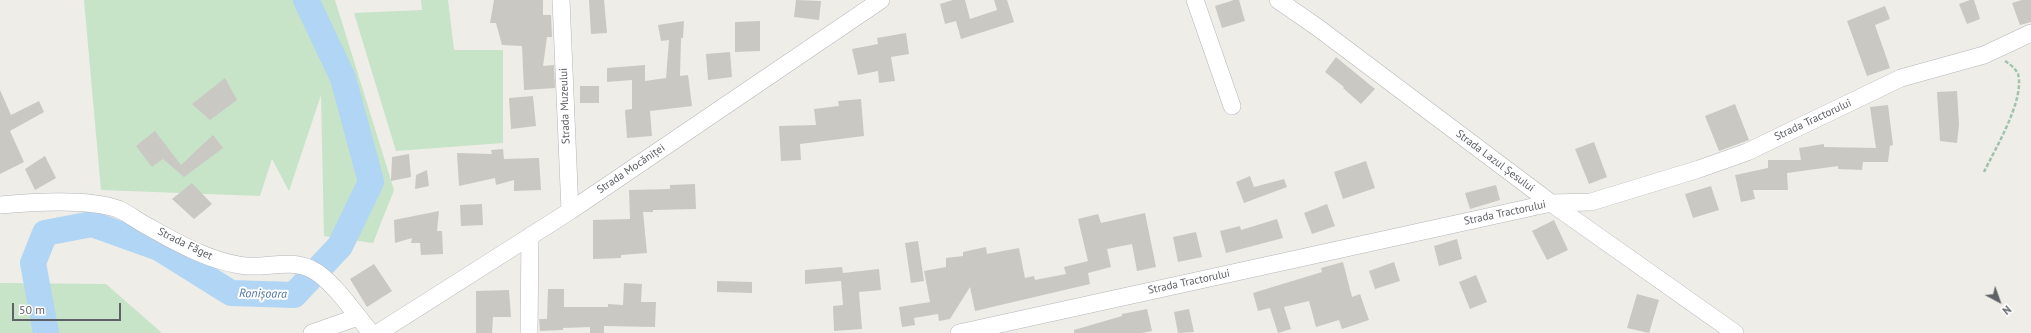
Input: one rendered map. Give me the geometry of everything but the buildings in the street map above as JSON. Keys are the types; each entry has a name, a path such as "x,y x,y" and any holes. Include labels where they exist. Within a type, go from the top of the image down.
{"street":[{"name":"Strada Muzeului","path":"561,0 570,211"},
{"name":"Strada Mocăniței","path":"378,333 570,211 881,0"},
{"path":"1195,0 1232,106"},
{"name":"Strada Lazul Șesului","path":"1278,0 1317,27 1551,203 1735,333"},
{"name":"Strada Tractorului","path":"959,333 1551,203 1591,202 1699,169 1747,152 1901,78 1984,55 2031,33"},
{"name":"Strada Făget","path":"0,205 47,202 98,204 119,209 196,252 211,258 240,266 283,263 311,269 331,285 371,333"},
{"path":"529,333 530,236"},
{"path":"312,333 358,318"}],"path":[{"path":"1984,55 2004,60 2012,66 2018,74 2018,92 2006,129 1984,172"}],"green space":[{"path":"84,0 335,0 394,190 373,243 324,236 321,95 289,191 272,159 260,196 101,190"},
{"path":"421,0 448,0 454,50 503,50 503,143 396,151 354,13 422,10"},
{"path":"0,283 106,284 162,333 0,333"}],"waterway":[{"name":"Ronișoara","path":"46,333 33,263 45,233 92,224 159,248 231,293 294,295 340,246 371,182 343,78 306,0"}]}
